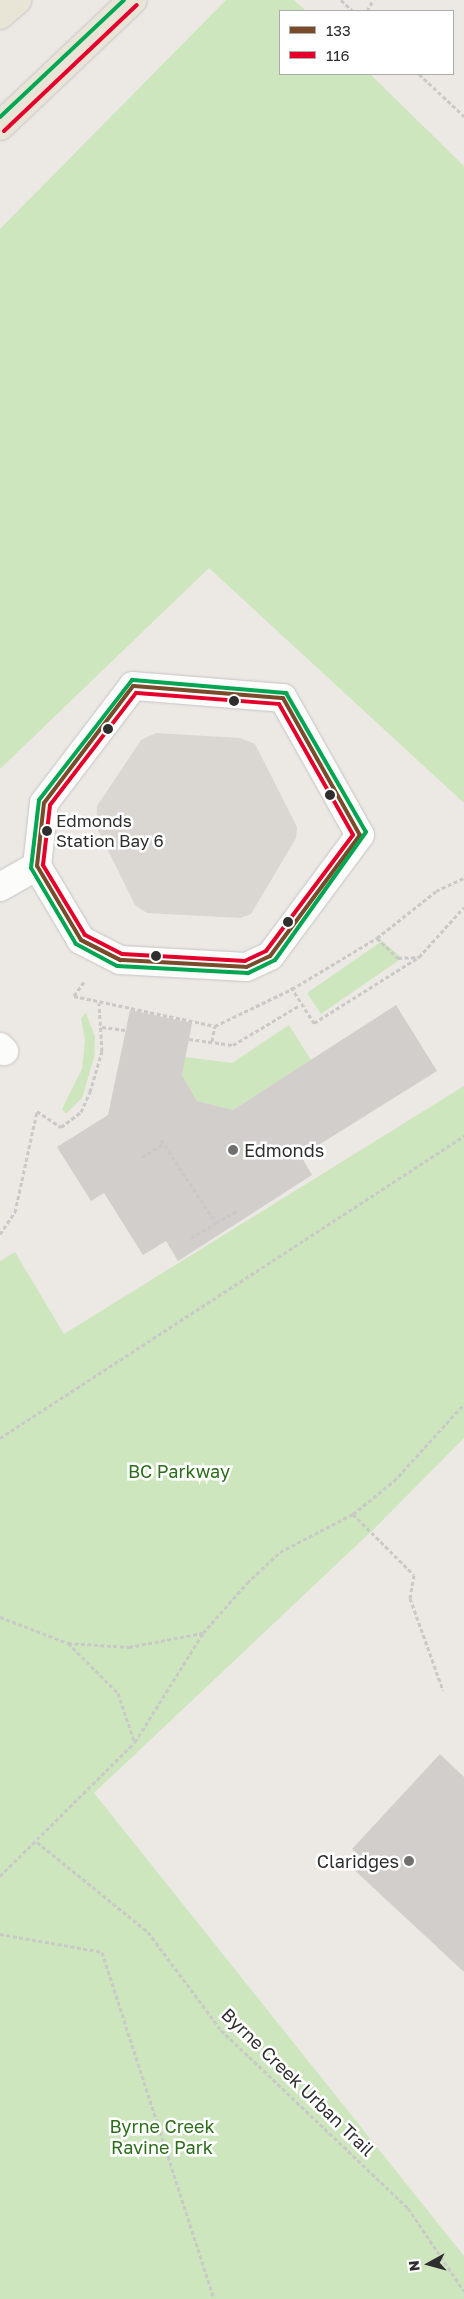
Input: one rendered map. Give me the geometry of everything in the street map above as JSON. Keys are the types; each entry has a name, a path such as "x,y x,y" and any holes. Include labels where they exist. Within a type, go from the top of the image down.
{"main road":[{"path":"0,15 17,0"},
{"path":"0,126 133,0"}],"lane":[{"path":"133,686 283,698 360,835 270,956 246,967 120,960 81,940 37,866 44,803 133,686"},
{"path":"0,887 37,866"}],"path":[{"path":"341,0 352,10"},
{"path":"420,75 464,116"},
{"path":"84,982 74,996 99,1003 215,1026 292,989 377,938 436,892 464,878"},
{"path":"292,989 300,1005 314,1023 419,957 464,907"},
{"path":"377,938 398,958 419,957"},
{"path":"0,1234 15,1212 37,1111 61,1128 80,1112 97,1076 102,1027 99,1003"},
{"path":"189,1039 233,1045 300,1005"},
{"path":"212,1041 215,1026"},
{"path":"102,1027 126,1030"},
{"path":"0,1438 464,1136"},
{"path":"161,1140 216,1223"},
{"path":"142,1158 164,1144"},
{"path":"191,1238 237,1211"},
{"path":"0,1876 134,1742 204,1633 280,1552 353,1514 394,1481 464,1404"},
{"path":"353,1514 414,1575 410,1598 443,1690"},
{"path":"0,1617 68,1643 129,1647 204,1633"},
{"path":"68,1643 118,1694 134,1742"},
{"name":"Byrne Creek Urban Trail","path":"36,1842 148,1932 221,2030 408,2208 464,2291"},
{"path":"0,1934 102,1952 214,2299"},
{"path":"459,2284 464,2283"}],"green space":[{"path":"226,0 294,0 305,10 279,10 279,75 371,75 464,166 464,803 209,568 0,769 0,229"},
{"path":"382,941 402,958 321,1014 307,993"},
{"path":"86,1013 95,1037 94,1058 82,1098 66,1114 62,1109 82,1069 85,1041 81,1018"},
{"path":"289,1025 311,1060 233,1110 197,1101 182,1075 185,1057 232,1063"},
{"path":"464,1086 464,1438 377,1526 94,1793 464,2256 464,2299 0,2299 0,1261 15,1252 64,1334"}],"shaded area":[{"path":"156,733 240,738 255,744 297,827 296,838 251,914 240,918 147,913 135,905 96,826 97,806 141,740"}],"building":[{"path":"396,1005 437,1071 301,1156 312,1175 178,1261 166,1241 143,1255 104,1193 91,1201 57,1147 108,1115 130,1010 192,1023 182,1075 197,1101 233,1110"},
{"name":"Claridges","path":"440,1754 464,1777 464,1972 350,1866 360,1856 352,1849"}],"transit line":[{"path":"0,117 124,0"},
{"name":"116","path":"4,131 137,5"},
{"path":"132,680 286,693 366,832 275,960 248,973 117,966 76,944 31,868 39,800 132,680"},
{"name":"133","path":"81,940 37,866 44,803 133,686 283,698 360,835 270,956 246,967 120,960"},
{"name":"116","path":"136,693 279,704 353,835 266,951 245,961 122,954 85,935 43,865 50,805 136,693"},
{"name":"133","path":"81,940 120,960"},
{"name":"133","path":"81,940 120,960"}],"place":[{"name":"Edmonds Station Bay 6","path":"47,831"},
{"name":"Edmonds","path":"233,1150"},
{"name":"Claridges","path":"409,1861"}],"park label":[{"name":"BC Parkway","path":"179,1471"},
{"name":"Byrne Creek Ravine Park","path":"162,2137"}]}
